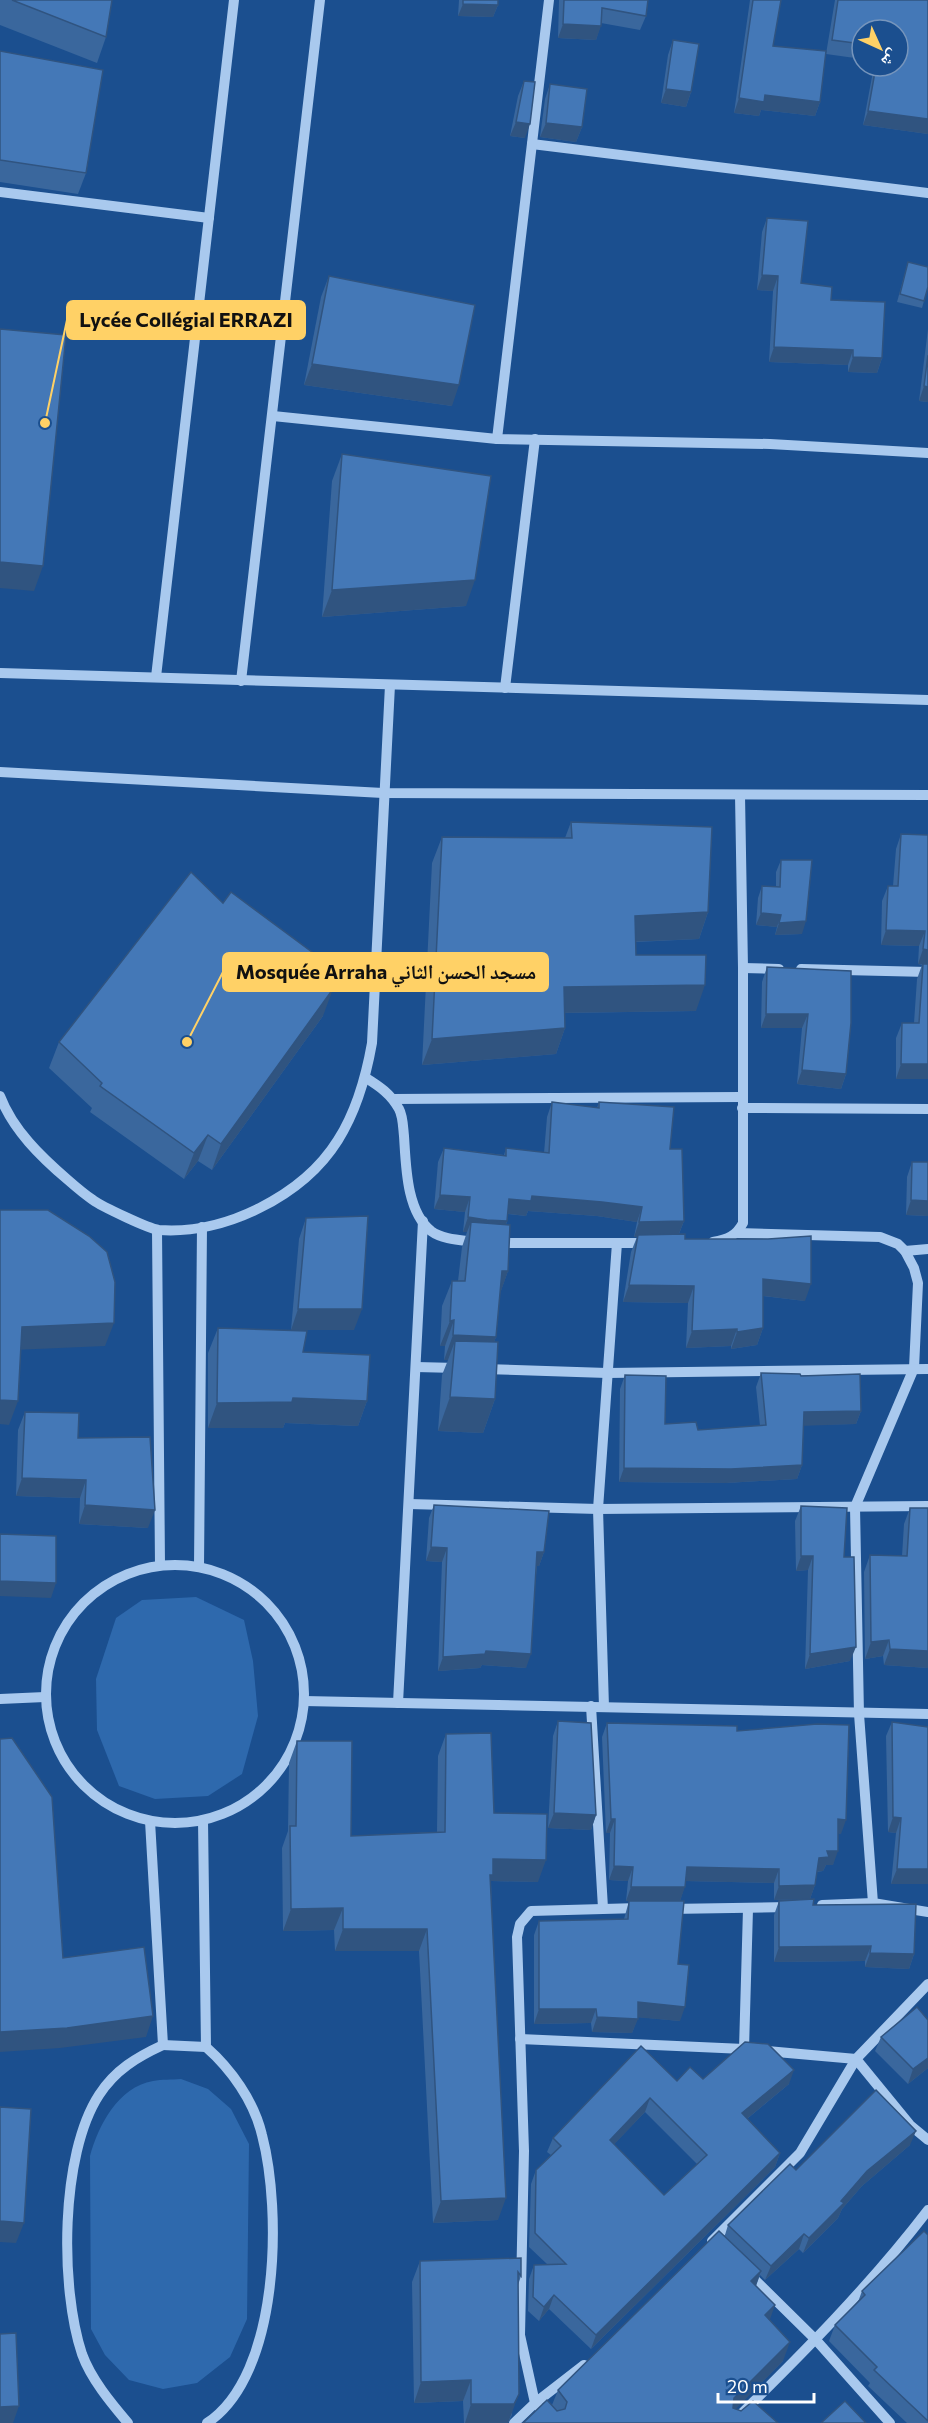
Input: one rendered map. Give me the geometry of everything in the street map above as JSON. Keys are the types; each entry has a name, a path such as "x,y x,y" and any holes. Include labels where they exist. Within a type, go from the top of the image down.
{"street":[{"path":"156,677 234,0"},
{"path":"241,681 320,0"},
{"path":"497,439 549,0"},
{"path":"532,144 928,193"},
{"path":"0,192 209,218"},
{"path":"273,416 497,439 770,444 928,453"},
{"path":"505,688 535,439"},
{"path":"0,674 928,700"},
{"path":"0,1096 20,1130 45,1160 94,1202 157,1230 202,1227 242,1216 275,1201 307,1174 337,1142 353,1114 366,1078 372,1042 390,685"},
{"path":"0,772 383,793 928,795"},
{"path":"738,1233 743,1223 744,1204 740,795"},
{"path":"743,968 928,972"},
{"path":"366,1078 382,1088 401,1111 408,1180 416,1207 431,1231 441,1237 480,1243 661,1243"},
{"path":"393,1099 742,1103 928,1109"},
{"path":"398,1703 423,1221"},
{"path":"199,1567 202,1227"},
{"path":"157,1230 160,1565"},
{"path":"705,1243 726,1240 738,1233 880,1237 897,1244 905,1251 914,1268 918,1283 914,1368 855,1507 859,1713 873,1903"},
{"path":"604,1707 598,1509 617,1243"},
{"path":"905,1251 928,1249"},
{"path":"416,1367 464,1368"},
{"path":"476,1369 607,1373 928,1369"},
{"path":"409,1504 598,1509 928,1506"},
{"path":"160,1565 199,1567 234,1578 264,1600 281,1622 301,1664 304,1701 295,1742 273,1778 242,1804 203,1820 177,1824 150,1821 109,1806 75,1778 53,1740 45,1697 50,1659 66,1625 91,1596 124,1575 160,1565"},
{"path":"0,1700 45,1697"},
{"path":"304,1701 928,1714"},
{"path":"591,1707 603,1908"},
{"path":"203,1820 206,2047 232,2074 253,2111 262,2133 270,2193 271,2229 267,2313 253,2362 232,2401 207,2423"},
{"path":"150,1821 163,2045"},
{"path":"553,2423 535,2403 520,2335 524,2151 517,1936 526,1914 531,1911 603,1908 748,1909 873,1903 928,1912"},
{"path":"744,2049 748,1909"},
{"path":"713,2245 800,2153 856,2059 928,1984"},
{"path":"519,2039 744,2049 856,2059 910,2125 928,2140"},
{"path":"128,2423 96,2381 83,2356 73,2316 68,2265 72,2182 89,2111 100,2093 131,2060 163,2045 206,2047"},
{"path":"732,2423 816,2340 890,2259 928,2210"},
{"path":"742,2268 816,2340 890,2423"},
{"path":"514,2423 535,2403 589,2361"}],"shaded area":[{"path":"196,1597 244,1620 253,1661 258,1716 242,1774 208,1796 155,1799 119,1786 97,1730 96,1679 116,1618 142,1600"},
{"path":"181,2079 208,2089 231,2109 249,2144 247,2319 230,2357 197,2383 163,2389 129,2380 105,2355 91,2329 90,2156 98,2132 120,2099 141,2085 153,2081"}],"building":[{"path":"12,0 112,0 106,37"},
{"path":"463,0 498,0 498,5 463,4"},
{"path":"564,0 648,0 646,16 602,8 601,26 563,24"},
{"path":"753,0 781,0 773,46 826,51 820,102 765,95 764,102 739,98"},
{"path":"838,0 928,0 928,119 868,111 874,78 910,78 910,18 850,18 850,42 832,40"},
{"path":"673,40 699,44 691,92 666,89"},
{"path":"0,51 103,70 86,173 0,160"},
{"path":"524,81 535,82 530,124 516,122"},
{"path":"550,84 587,89 582,127 546,123"},
{"path":"767,218 808,221 801,283 832,287 831,300 885,302 882,358 853,357 853,350 774,347 778,276 762,275"},
{"path":"908,262 928,267 928,287 924,301 900,294"},
{"path":"329,276 475,305 459,385 312,364"},
{"path":"0,329 66,335 43,566 0,562"},
{"path":"928,355 928,387 924,386"},
{"path":"342,454 491,476 475,580 332,590"},
{"path":"571,822 712,827 708,912 635,916 636,955 706,955 705,985 564,987 565,1028 432,1039 442,837 572,838"},
{"path":"901,834 928,835 928,950 923,949 925,931 886,930 888,886 898,886"},
{"path":"781,860 812,860 806,921 779,923 781,915 761,913 762,886 780,887"},
{"path":"191,872 223,903 231,892 320,958 311,970 333,989 221,1144 208,1135 194,1153 100,1086 102,1083 59,1042"},
{"path":"923,964 928,964 928,1064 901,1064 902,1023 919,1023"},
{"path":"767,967 851,971 851,1023 846,1074 802,1070 808,1014 766,1014"},
{"path":"552,1102 599,1108 599,1102 674,1107 670,1149 682,1149 684,1221 639,1222 642,1207 532,1196 531,1201 509,1199 507,1221 487,1220 468,1217 470,1197 440,1195 444,1148 506,1156 506,1148 549,1153"},
{"path":"912,1162 928,1162 928,1201 911,1200"},
{"path":"0,1210 48,1210 89,1236 107,1252 115,1282 114,1323 22,1327 18,1401 0,1400"},
{"path":"368,1216 362,1309 298,1309 306,1218"},
{"path":"471,1222 510,1225 508,1271 502,1271 496,1337 453,1335 454,1320 450,1321 452,1281 465,1281"},
{"path":"685,1234 685,1239 768,1239 811,1236 811,1284 763,1279 763,1328 737,1332 737,1329 692,1331 694,1286 629,1285 638,1235"},
{"path":"218,1328 307,1331 303,1352 370,1355 367,1401 293,1398 292,1402 217,1403"},
{"path":"455,1341 498,1342 495,1399 450,1397"},
{"path":"761,1373 800,1374 801,1376 860,1374 861,1411 804,1412 802,1465 731,1469 624,1468 625,1375 666,1376 665,1424 696,1422 698,1430 766,1425"},
{"path":"25,1412 79,1413 78,1438 150,1437 155,1510 85,1505 86,1480 22,1478"},
{"path":"434,1505 549,1511 544,1552 537,1552 531,1654 486,1651 485,1654 443,1657 447,1548 431,1547"},
{"path":"801,1506 847,1508 844,1557 854,1557 856,1647 810,1654 813,1556 801,1556"},
{"path":"910,1508 928,1508 928,1651 890,1649 889,1640 871,1642 870,1555 907,1556"},
{"path":"0,1534 56,1536 56,1583 0,1581"},
{"path":"558,1721 591,1723 596,1815 554,1813"},
{"path":"892,1722 928,1727 928,1869 897,1869 901,1818 893,1817"},
{"path":"607,1723 737,1726 737,1731 817,1724 849,1725 846,1820 838,1819 838,1851 827,1851 829,1857 819,1858 815,1885 779,1886 779,1869 687,1867 685,1887 631,1887 633,1867 614,1866 615,1819 611,1819"},
{"path":"491,1733 494,1813 547,1814 546,1860 493,1859 493,1875 490,1875 506,2198 441,2201 427,1929 343,1929 343,1908 291,1909 290,1826 296,1826 297,1741 352,1741 351,1836 445,1832 446,1734"},
{"path":"12,1738 52,1797 63,1958 144,1947 153,2016 67,2028 0,2032 0,1739"},
{"path":"814,1899 813,1905 916,1904 914,1954 870,1953 871,1946 779,1947 779,1901"},
{"path":"629,1901 684,1901 678,1964 689,1965 685,2007 638,2002 638,2019 597,2017 596,2009 539,2009 539,1921 628,1919"},
{"path":"917,2007 928,2020 928,2058 913,2069 881,2037"},
{"path":"745,2042 768,2044 794,2070 742,2113 780,2153 596,2335 554,2295 544,2307 533,2297 534,2265 566,2264 535,2233 536,2170 561,2146 553,2138 641,2046 677,2081 690,2067 703,2079","holes":["650,2098 707,2155 664,2195 610,2140"]},
{"path":"876,2090 916,2131 867,2171 841,2201 844,2203 809,2238 804,2234 771,2266 728,2225 790,2164 796,2170"},
{"path":"0,2107 31,2109 24,2223 0,2221"},
{"path":"719,2231 761,2271 751,2281 775,2305 765,2315 790,2342 734,2398 733,2408 741,2411 753,2401 778,2423 523,2423 547,2400 557,2411 565,2409 567,2402 558,2390"},
{"path":"924,2231 928,2235 928,2421 874,2370 877,2367 835,2325 865,2295 862,2291"},
{"path":"521,2258 521,2276 518,2272 519,2394 514,2404 471,2404 471,2380 421,2382 420,2261"},
{"path":"16,2333 19,2406 0,2407 0,2334"},
{"path":"845,2401 866,2423 821,2423"}],"place":[{"name":"Lycée Collégial ERRAZI","path":"45,423"},
{"name":"Mosquée Arraha مسجد الحسن الثاني","path":"187,1042"}]}
